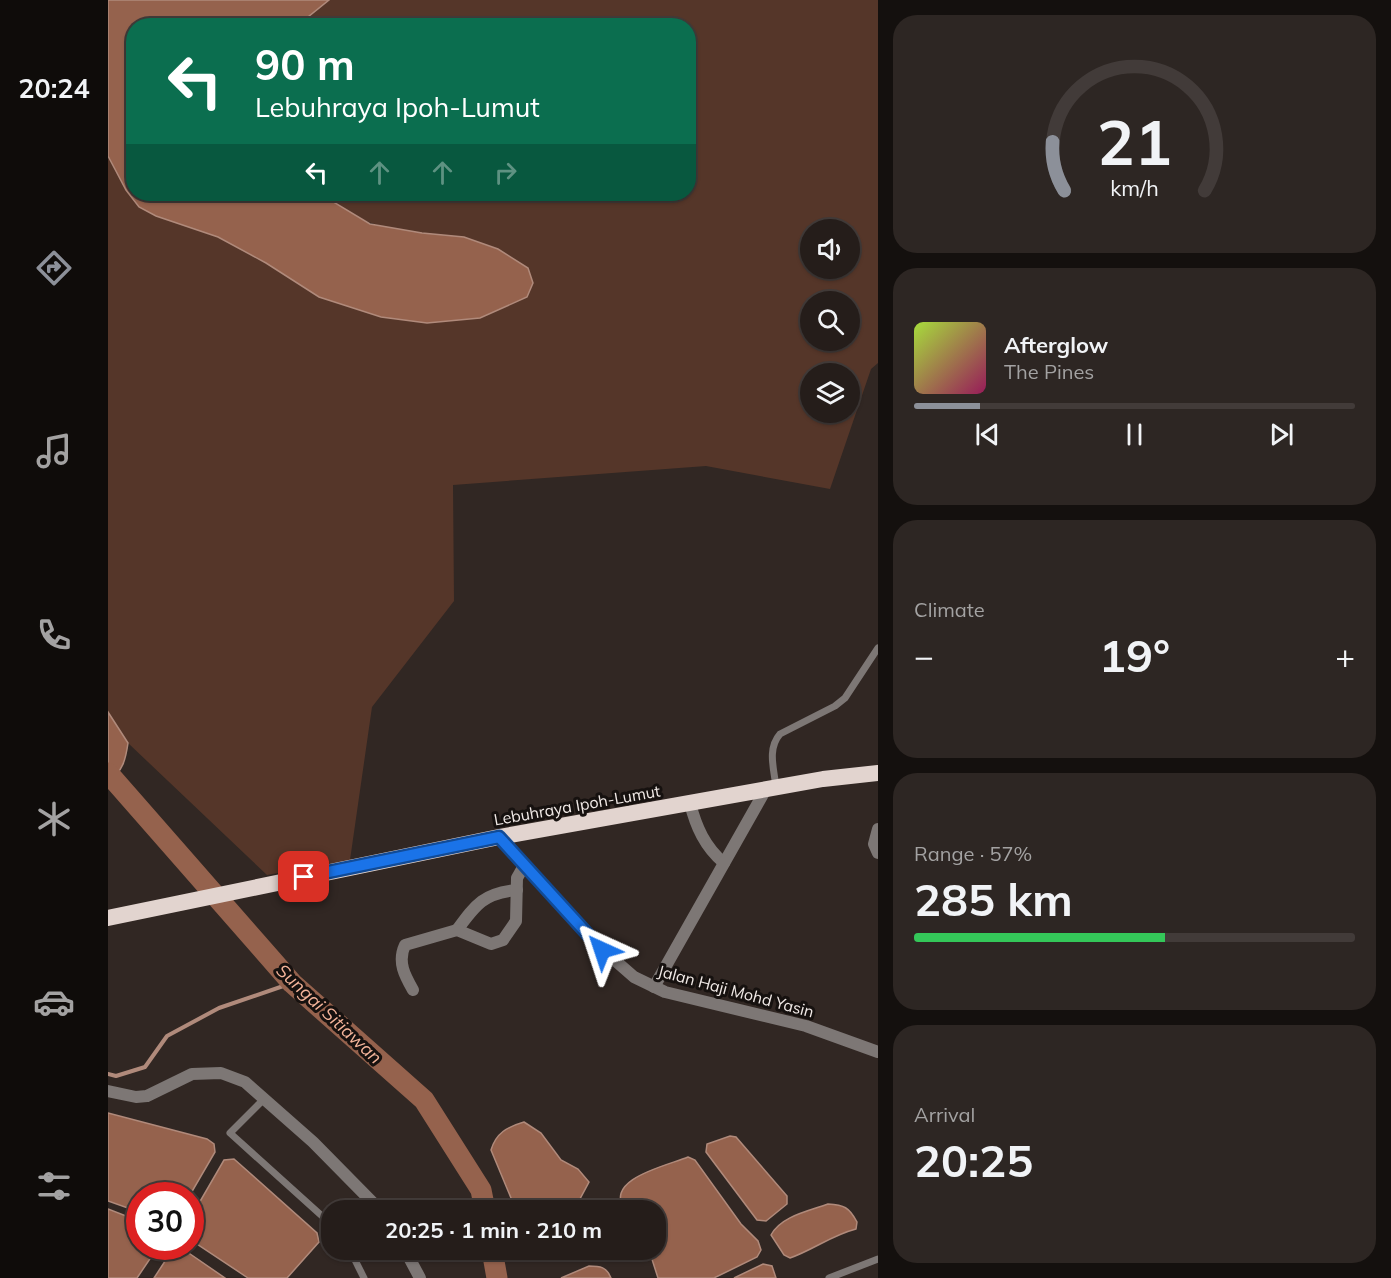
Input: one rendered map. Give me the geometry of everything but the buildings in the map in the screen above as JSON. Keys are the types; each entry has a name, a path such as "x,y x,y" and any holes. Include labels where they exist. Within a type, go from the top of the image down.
{"highway":[{"name":"Lebuhraya Ipoh-Lumut","path":"108,918 499,837 771,788 878,773"}],"street":[{"path":"654,987 724,864 771,788"},
{"path":"690,803 701,835 712,853 724,864"},
{"path":"878,829 874,844 878,853"},
{"name":"Jalan Haji Mohd Yasin","path":"499,837 602,950 634,976 654,987 806,1026 878,1052"},
{"path":"457,930 491,944 503,940 516,921 517,878 525,864"},
{"path":"413,990 402,972 401,956 405,945 457,930 484,898 502,891 517,890"},
{"path":"108,1091 136,1097 147,1096 192,1074 221,1073 245,1082 344,1171 371,1200"},
{"path":"410,1260 420,1278"}],"lane":[{"path":"771,788 772,746 775,740 780,734 835,706 845,698 878,648"},
{"path":"265,1098 230,1133 321,1215"},
{"path":"829,1278 878,1259"},
{"path":"355,1260 364,1278"}],"shaded area":[{"path":"108,0 329,0 307,18 126,18 126,190 108,156"},
{"path":"329,0 878,0 878,363 871,369 860,401 860,363 800,363 800,423 853,423 830,489 706,466 453,485 454,601 372,707 350,860 267,875 128,743 108,716 108,156 126,190 126,201 145,201 188,225 218,237 266,263 464,237 389,228 353,216 331,201 696,201 696,18 307,18"},
{"path":"134,201 332,201 370,224 464,237 498,249 528,268 533,283 527,297 480,318 427,323 381,317 319,297 266,263 218,237 156,216 139,207"},
{"path":"108,712 128,743 125,759 120,769 108,779"},
{"path":"108,1113 207,1139 214,1144 215,1152 198,1182 126,1182 126,1207 108,1201"},
{"path":"524,1122 541,1133 561,1160 578,1169 589,1182 579,1200 512,1200 491,1150 496,1139 512,1126"},
{"path":"730,1136 736,1137 787,1196 787,1204 766,1221 757,1220 706,1152 707,1144"},
{"path":"688,1157 695,1160 741,1224 758,1241 761,1250 757,1257 714,1278 658,1278 652,1260 666,1260 666,1200 620,1199 622,1190 629,1182"},
{"path":"234,1159 317,1233 319,1242 287,1278 248,1278 204,1249 204,1195 224,1160"},
{"path":"828,1204 842,1206 849,1210 857,1222 856,1229 790,1258 784,1255 771,1235 781,1223"},
{"path":"108,1209 126,1216 126,1260 149,1260 137,1278 108,1278"},
{"path":"166,1260 199,1260 225,1278 154,1278"},
{"path":"763,1264 772,1266 776,1278 734,1278"},
{"path":"589,1266 603,1268 611,1278 561,1278"}],"waterway":[{"name":"Sungai Sitiawan","path":"108,773 292,983 424,1100 481,1190 483,1200"},
{"path":"108,1074 116,1076 145,1067 167,1036 219,1008 292,983"},
{"name":"Sungai Sitiawan","path":"494,1260 497,1278"}],"route":[{"path":"304,877 499,837 602,950"}]}
